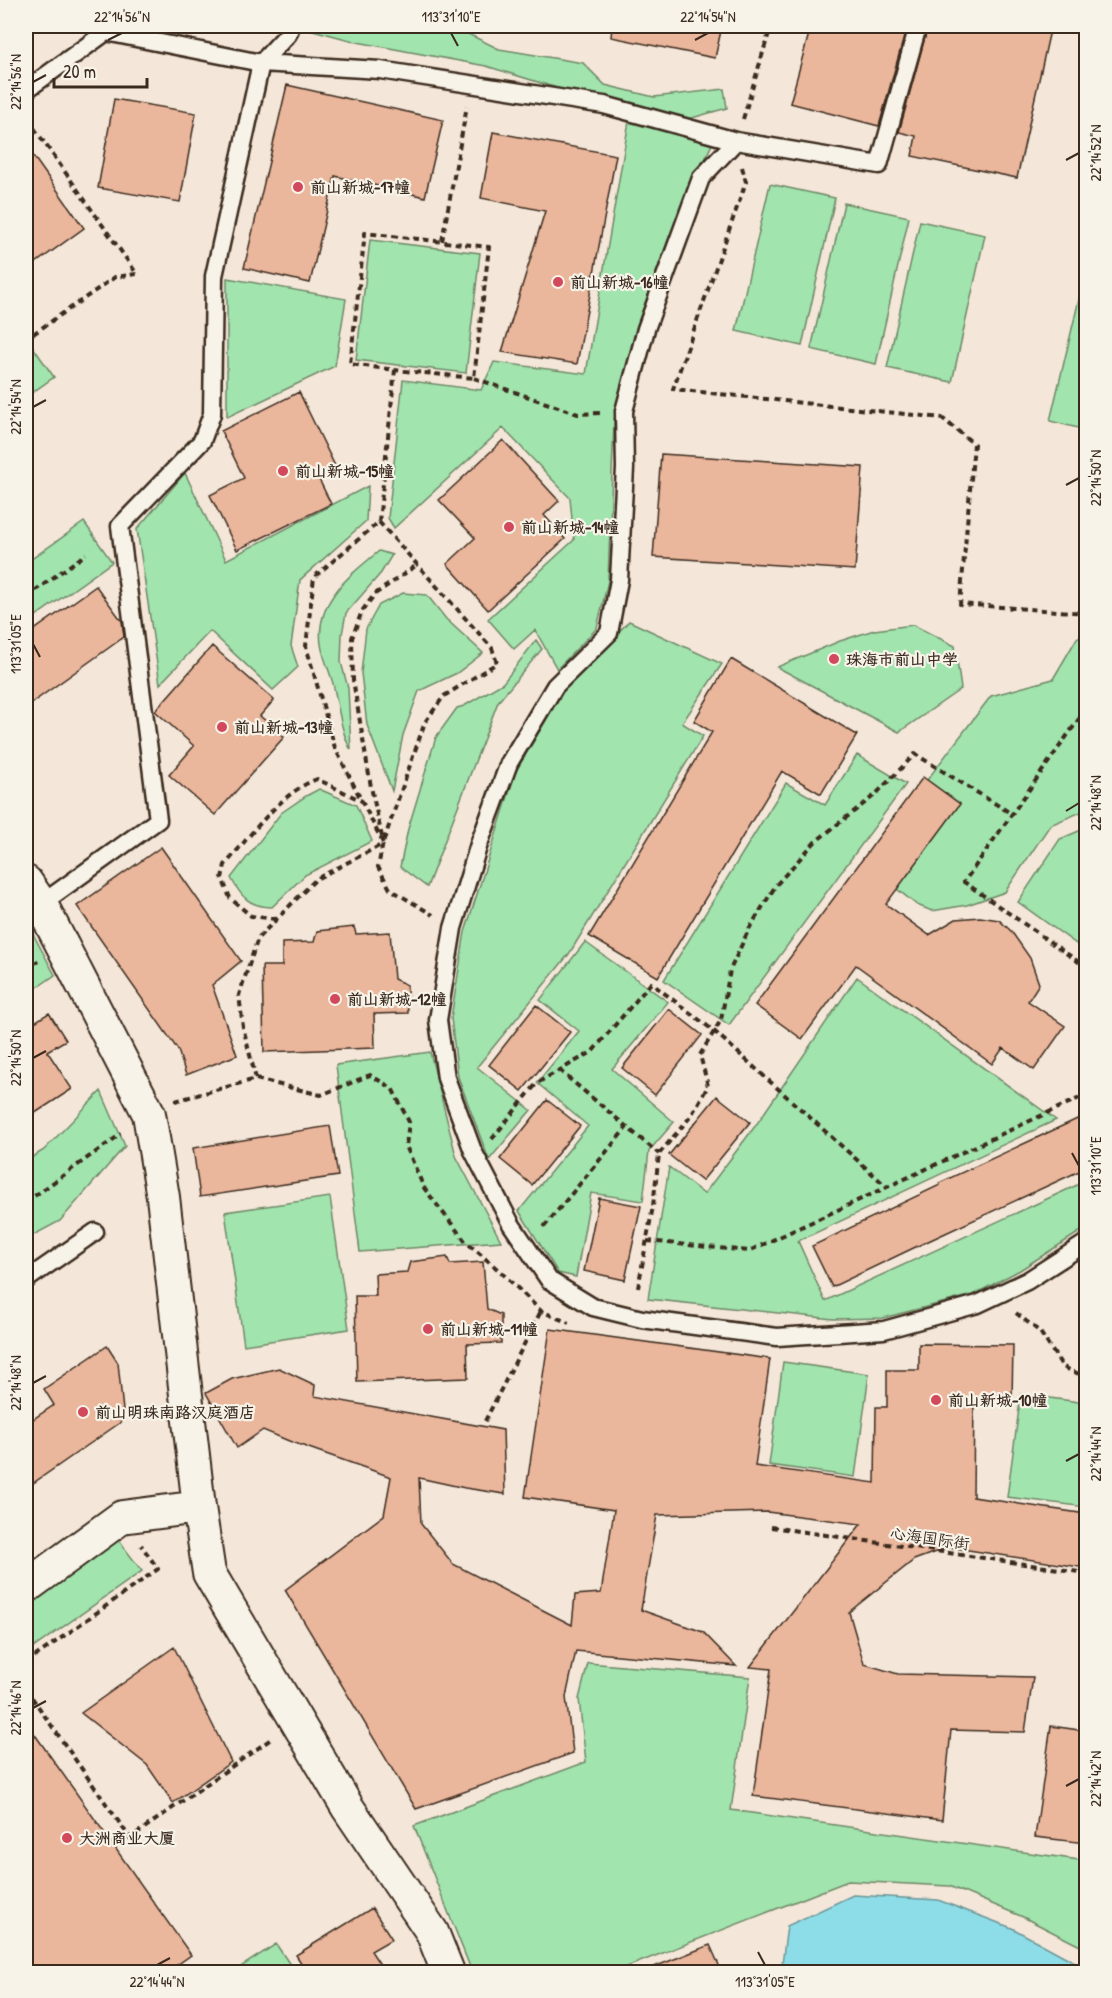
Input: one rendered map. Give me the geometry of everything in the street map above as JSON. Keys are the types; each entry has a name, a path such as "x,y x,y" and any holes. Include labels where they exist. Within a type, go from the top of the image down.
{"street":[{"path":"33,893 160,1108 163,1197 199,1507 209,1573 348,1808 432,1932 448,1972"},
{"path":"26,1587 122,1517 199,1507"}],"lane":[{"path":"33,893 158,820 120,526 202,441 212,414 214,276 261,63 288,34 291,26"},
{"path":"26,90 106,32 261,63 380,70 604,105 736,141 879,165 918,26"},
{"path":"736,141 701,178 646,329 624,411 625,468 619,580 609,633 555,686 509,763 479,844 453,928 438,1020 446,1078 473,1151 511,1224 549,1280 593,1306 642,1319 777,1337 884,1330 978,1304 1027,1281 1086,1243"},
{"path":"26,1280 95,1232"}],"path":[{"path":"771,26 736,141 746,182 673,389 942,418 974,444 960,604 1086,613"},
{"path":"442,241 471,84"},
{"path":"26,134 34,128 136,274 115,277 26,339"},
{"path":"474,378 489,247 364,233 350,364 474,378 578,414 624,411"},
{"path":"383,843 335,748 306,646 314,577 379,522 395,370"},
{"path":"379,522 492,648 497,663 444,696 425,722 383,843 378,867 390,889 453,928"},
{"path":"26,597 86,554"},
{"path":"383,843 353,680 352,638 362,610 375,594 417,565"},
{"path":"1086,709 964,882 1086,967"},
{"path":"638,1288 659,1154 691,1116 708,1086 700,1054 721,1020 730,970 748,929 776,885 815,842 874,795 915,754 1012,814"},
{"path":"277,919 251,916 230,898 222,878 225,865 280,803 303,784 317,779 362,801"},
{"path":"256,1079 243,1027 239,995 258,938 316,879 383,843"},
{"path":"490,1142 537,1083 592,1052 651,982 714,1031 888,1187"},
{"path":"559,1070 659,1154"},
{"path":"26,1202 160,1108 256,1079 321,1095 370,1075 392,1088 409,1122 406,1146 424,1188 465,1241 501,1272 540,1311 565,1322 577,1324"},
{"path":"647,1241 749,1251 1086,1095"},
{"path":"544,1227 627,1127"},
{"path":"1008,1307 1040,1332 1063,1367 1086,1377"},
{"path":"485,1421 540,1311"},
{"path":"26,1663 158,1569 122,1517"},
{"name":"心海国际街","path":"771,1527 1086,1573"},
{"path":"26,1689 130,1838 297,1721"}],"green space":[{"path":"310,26 403,26 437,30 456,28 499,49 583,63 605,85 654,97 724,89 727,108 678,122 596,100 486,66 357,42 309,29"},
{"path":"629,121 712,144 668,240 637,325 614,420 608,581 597,628 557,669 535,630 514,649 488,619 574,540 570,498 503,428 394,528 388,518 403,380 481,390 494,362 586,374"},
{"path":"770,184 835,198 802,346 736,331"},
{"path":"844,203 909,217 876,364 811,349"},
{"path":"920,221 985,235 952,382 887,368"},
{"path":"370,240 480,253 466,373 356,360"},
{"path":"1086,270 1086,430 1050,421"},
{"path":"227,278 346,299 335,366 227,417"},
{"path":"26,337 54,377 26,397"},
{"path":"185,473 226,560 368,486 366,521 300,580 291,646 298,667 273,690 210,631 160,684 137,529"},
{"path":"84,522 112,562 26,623 26,563"},
{"path":"379,551 392,555 381,573 346,613 342,634 341,662 348,688 351,750 322,650 321,629 323,615 337,590"},
{"path":"403,593 427,595 446,619 483,653 457,673 419,691 403,735 392,791 367,725 361,673 366,629 379,605"},
{"path":"629,621 722,664 682,723 703,736 569,954 477,1067 531,1110 489,1160 458,1077 451,1018 465,932 516,771 562,692"},
{"path":"913,625 955,646 961,689 899,732 777,667 840,641 874,630"},
{"path":"1086,632 1086,810 1050,825 1005,892 967,905 932,911 917,905 897,889 960,804 927,780 991,696 1053,679 1077,638"},
{"path":"536,640 542,649 498,702 427,887 400,867 408,829 436,737 457,708 503,683"},
{"path":"857,755 906,784 729,1025 664,980 786,783 825,805"},
{"path":"319,789 356,805 372,841 305,875 272,907 264,907 247,900 231,878 281,813"},
{"path":"1086,828 1086,951 1018,902 1060,839"},
{"path":"26,921 55,975 26,995"},
{"path":"585,942 668,1002 612,1069 674,1122 649,1151 643,1201 591,1193 576,1277 558,1273 519,1211 588,1126 537,1083 579,1031 540,1000"},
{"path":"857,977 1056,1120 798,1241 825,1301 1086,1181 1086,1228 1020,1270 973,1295 883,1318 833,1319 648,1299 669,1167 704,1194 756,1125"},
{"path":"430,1052 456,1156 501,1241 360,1252 336,1065"},
{"path":"101,1091 125,1146 60,1221 26,1239 26,1161 44,1150"},
{"path":"330,1197 349,1329 244,1345 225,1212"},
{"path":"783,1362 869,1374 855,1477 769,1465"},
{"path":"1021,1394 1086,1403 1086,1507 1007,1497"},
{"path":"116,1537 142,1571 26,1653 26,1602"},
{"path":"588,1663 750,1677 731,1810 1086,1861 1086,1949 1023,1917 949,1886 848,1881 614,1972 472,1972 414,1826 586,1762 579,1699"},
{"path":"276,1944 295,1972 233,1972"}],"water":[{"path":"853,1895 938,1900 1012,1928 1086,1968 1086,1972 781,1972 787,1926"}],"building":[{"path":"612,26 722,26 715,58 611,37"},
{"path":"811,26 907,26 879,126 790,103"},
{"path":"928,26 1051,26 1017,178 912,156 916,136 899,132"},
{"name":"前山新城-17幢","path":"287,85 443,120 425,197 335,176 310,283 244,268"},
{"path":"114,99 196,113 180,202 98,188"},
{"name":"前山新城-16幢","path":"493,132 616,155 577,364 502,352 545,211 481,198"},
{"path":"26,146 84,228 26,270"},
{"name":"前山新城-15幢","path":"299,392 335,466 317,475 331,504 237,550 210,495 244,478 221,431"},
{"name":"前山新城-14幢","path":"503,440 559,501 544,515 565,539 488,610 447,564 475,538 439,500"},
{"path":"661,454 863,467 855,570 653,557"},
{"path":"96,586 122,621 124,637 26,707 26,636"},
{"name":"前山新城-13幢","path":"212,646 274,700 260,716 284,737 215,815 169,775 194,746 155,711"},
{"path":"731,659 857,735 821,794 782,771 658,977 589,936 712,732 694,721"},
{"path":"923,777 960,804 886,904 929,935 956,919 980,917 999,920 1011,931 1030,958 1039,984 1028,1001 1065,1026 1034,1070 1003,1048 992,1064 856,965 802,1039 755,1005"},
{"path":"161,847 241,961 212,985 237,1055 186,1075 178,1050 77,906"},
{"name":"前山新城-12幢","path":"354,927 356,934 390,932 394,979 407,985 408,1013 374,1014 375,1048 264,1052 262,966 282,966 282,943 314,942 317,931"},
{"path":"536,1005 570,1032 522,1091 489,1065"},
{"path":"669,1009 702,1035 655,1095 622,1068"},
{"path":"49,1013 66,1040 47,1051 72,1089 26,1119 26,1017 30,1025"},
{"path":"717,1096 750,1122 702,1181 669,1155"},
{"path":"547,1100 580,1126 532,1185 500,1159"},
{"path":"1086,1115 1086,1168 832,1287 812,1246 940,1185 939,1183"},
{"path":"330,1126 338,1176 200,1197 193,1148"},
{"path":"599,1198 641,1206 625,1280 584,1271"},
{"name":"前山新城-11幢","path":"447,1257 450,1264 483,1262 487,1309 501,1315 501,1343 467,1344 468,1378 357,1382 355,1296 376,1296 375,1274 407,1272 410,1262"},
{"path":"550,1329 770,1359 755,1466 875,1483 876,1407 887,1407 887,1370 919,1370 919,1344 1013,1345 1012,1400 974,1399 973,1497 1086,1514 1086,1568 949,1547 914,1560 849,1612 864,1664 898,1674 1033,1677 1025,1732 951,1730 942,1820 753,1796 771,1669 750,1667 861,1524 767,1512 657,1515 641,1610 703,1632 736,1666 576,1651 566,1697 573,1753 416,1809 285,1590 384,1515 391,1477 263,1430 237,1448 206,1393 232,1379 279,1368 315,1385 314,1396 503,1430 505,1494 419,1478 421,1524 453,1564 572,1625 575,1595 601,1593 614,1510 525,1497"},
{"name":"前山明珠南路汉庭酒店","path":"107,1346 118,1363 124,1420 26,1488 26,1424 54,1405 44,1389"},
{"path":"174,1647 231,1762 173,1803 147,1765 81,1713"},
{"name":"大洲商业大厦","path":"26,1722 191,1955 167,1972 26,1972"},
{"path":"1051,1726 1086,1731 1086,1843 1035,1837"},
{"path":"372,1908 392,1939 371,1951 385,1972 307,1972 296,1955"},
{"path":"710,1945 722,1972 644,1972 644,1971"}],"place":[{"name":"前山新城-17幢","path":"298,187"},
{"name":"前山新城-16幢","path":"558,282"},
{"name":"前山新城-15幢","path":"283,471"},
{"name":"前山新城-14幢","path":"509,527"},
{"name":"珠海市前山中学","path":"834,659"},
{"name":"前山新城-13幢","path":"222,727"},
{"name":"前山新城-12幢","path":"335,999"},
{"name":"前山新城-11幢","path":"428,1329"},
{"name":"前山新城-10幢","path":"936,1400"},
{"name":"前山明珠南路汉庭酒店","path":"83,1412"},
{"name":"大洲商业大厦","path":"67,1838"}]}
